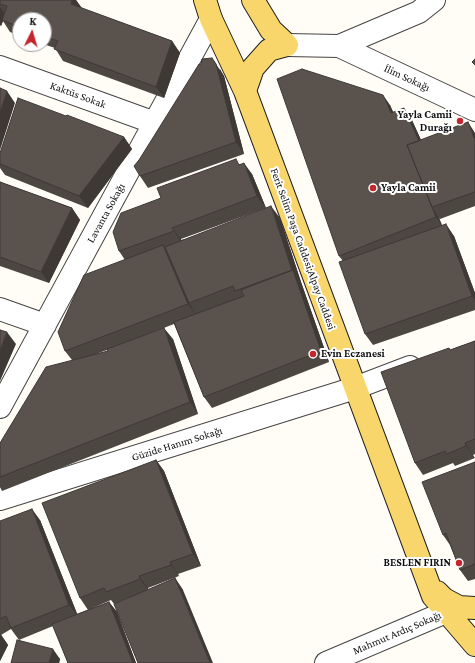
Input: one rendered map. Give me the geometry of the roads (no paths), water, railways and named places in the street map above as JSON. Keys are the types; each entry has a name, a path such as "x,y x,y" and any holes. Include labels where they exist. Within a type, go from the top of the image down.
{"main road":[{"path":"253,0 271,30 287,45"},
{"name":"Ferit Selim Paşa Caddesi;Alpay Caddesi","path":"208,10 245,91 433,596 475,645"},
{"path":"245,91 253,68 269,50 287,45"},
{"path":"429,584 444,599 460,607 475,608"}],"street":[{"path":"287,45 339,46 419,12 434,0"},
{"name":"Lavanta Sokağı","path":"0,407 155,123 208,10"},
{"name":"İlim Sokağı","path":"339,46 475,110"},
{"name":"Kaktüs Sokak","path":"0,67 155,123"},
{"path":"0,309 45,324"},
{"name":"Güzide Hanım Sokağı","path":"0,499 355,388 426,361"},
{"name":"Mahmut Ardıç Sokağı","path":"326,663 446,612"}],"place":[{"name":"Yayla Camii Durağı","path":"460,121"},
{"name":"Yayla Camii","path":"373,188"},
{"name":"Evin Eczanesi","path":"313,354"},
{"name":"BESLEN FIRIN","path":"459,563"}]}
